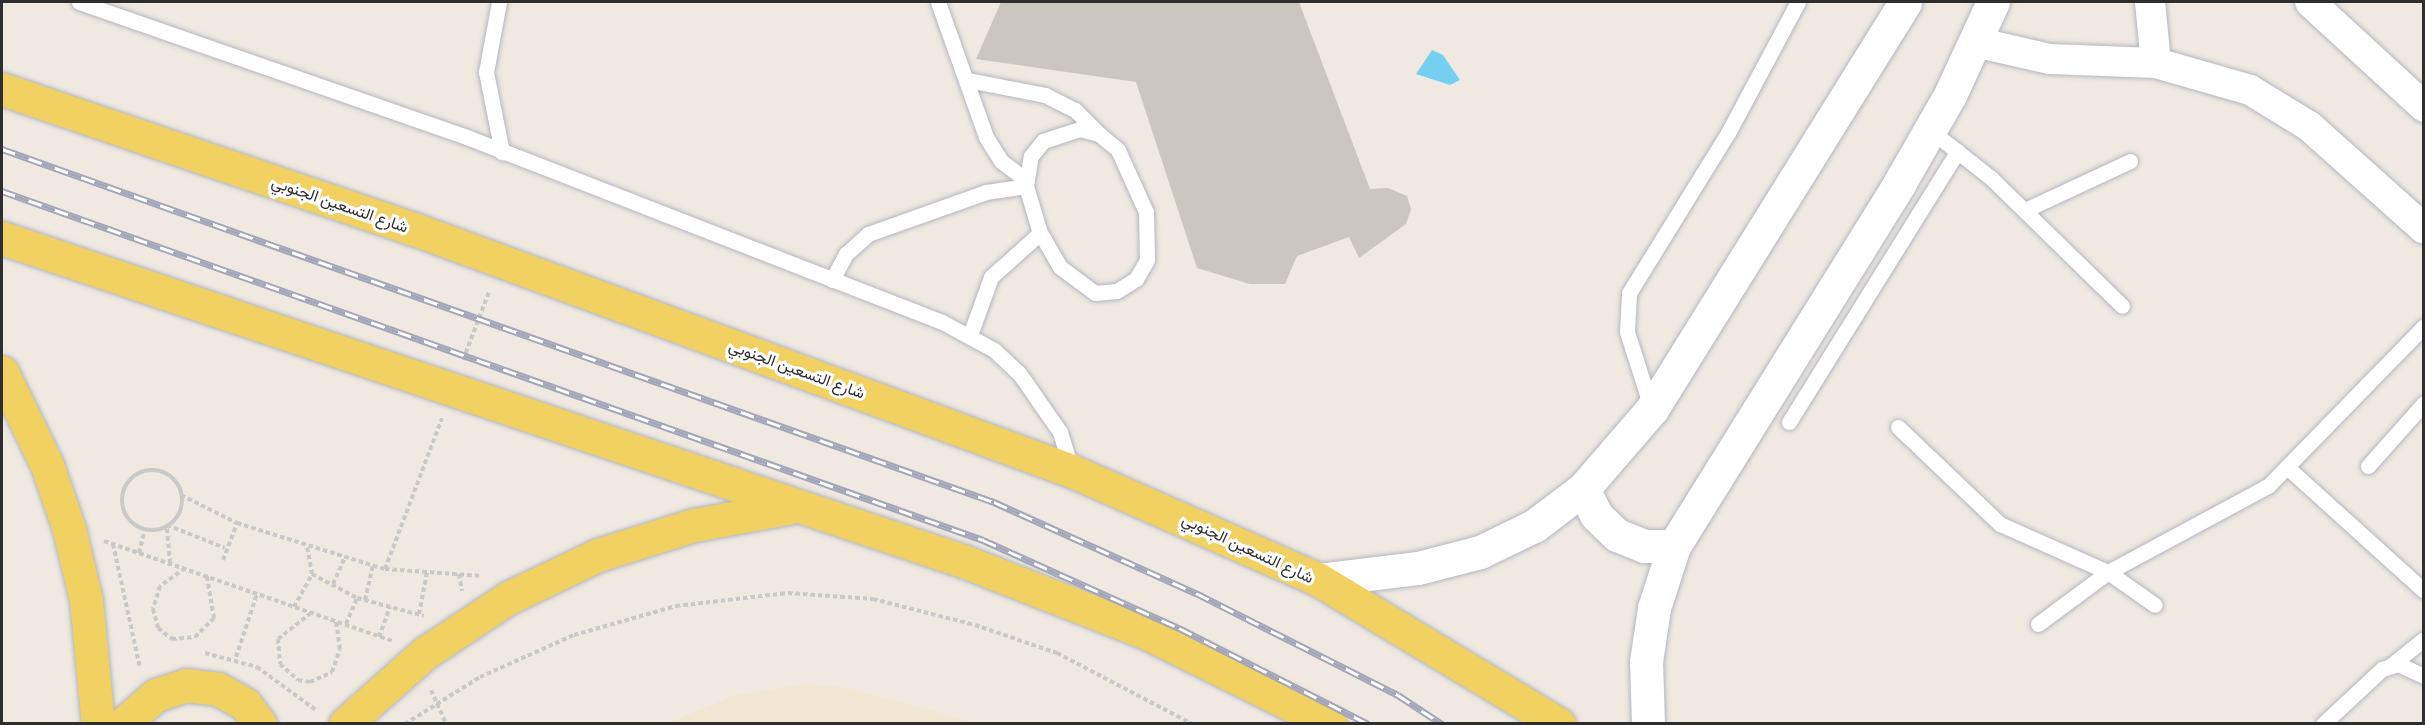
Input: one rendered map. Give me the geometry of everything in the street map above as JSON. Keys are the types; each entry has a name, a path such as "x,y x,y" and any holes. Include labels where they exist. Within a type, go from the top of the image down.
{"main road":[{"name":"شارع التسعين الجنوبي","path":"2,89 425,233 1072,471 1319,580 1559,723"},
{"path":"2,238 1057,595 1149,634 1330,723"},
{"path":"2,372 47,465 69,529 87,600 98,723"},
{"path":"334,714 417,638 598,555 694,525 792,507"},
{"path":"123,723 156,694 186,685 218,688 245,704 260,723"}],"street":[{"path":"1319,580 1418,568 1480,552 1534,526 1583,489 1652,409 1905,2"},
{"path":"1648,723 1648,651 1674,546 1930,130 1993,2"},
{"path":"2150,2 2156,63"},
{"path":"2310,2 2424,107"},
{"path":"1975,42 2050,59 2156,63 2220,78 2279,105 2424,229"},
{"path":"1583,489 1596,516 1617,535 1644,546 1674,546"}],"lane":[{"path":"79,2 502,153 970,335 994,350 1042,400 1060,432 1072,471"},
{"path":"499,2 486,72 502,153"},
{"path":"938,2 943,28 968,80 986,137 1001,161 1026,183"},
{"path":"1652,409 1627,332 1629,293 1729,132 1798,2"},
{"path":"968,80 1045,94 1075,110 1118,150 1140,190 1149,234 1147,260 1136,279 1118,291 1095,293 1060,267 1040,233 1026,183 1031,156 1043,141 1080,129 1099,134"},
{"path":"1930,130 1958,151 2025,210 2122,306"},
{"path":"1789,422 1958,151"},
{"path":"2025,210 2130,161"},
{"path":"831,280 846,254 868,234 986,192 1026,183"},
{"path":"970,335 991,277 1040,233"},
{"path":"2038,624 2108,572 2245,502 2288,468 2424,326"},
{"path":"2368,466 2424,404"},
{"path":"1898,427 2000,524 2108,572 2155,605"},
{"path":"2288,468 2424,591"},
{"path":"2328,722 2390,666 2424,639"},
{"path":"2390,666 2409,666 2424,676"}],"path":[{"path":"182,495 176,517 167,525 145,529 126,516 122,504 122,493 136,474 147,470 169,476 182,495 237,523 345,558 373,565 427,572 493,577"},
{"path":"224,560 225,548 237,523"},
{"path":"167,525 225,548"},
{"path":"167,525 170,563"},
{"path":"69,529 394,642 417,638"},
{"path":"139,553 145,529"},
{"path":"113,544 140,668 149,664"},
{"path":"294,607 312,574 307,546"},
{"path":"333,584 345,558"},
{"path":"365,600 373,565"},
{"path":"185,568 167,578 155,597 154,619 172,639 195,637 214,618 207,576"},
{"path":"419,614 427,572"},
{"path":"312,574 357,598 434,618 417,638 394,642 385,649"},
{"path":"405,723 480,676 574,635 676,606 788,593 873,599 975,625 1057,653 1192,723"},
{"path":"236,657 257,594"},
{"path":"346,624 357,598"},
{"path":"379,637 390,607"},
{"path":"311,613 279,639 280,664 298,680 310,682 332,672 340,649 336,621"},
{"path":"201,652 236,657 276,680 314,712 334,714"}],"shaded area":[{"path":"805,684 848,688 977,723 668,723 733,696"}],"water":[{"path":"1432,50 1443,55 1460,80 1450,85 1416,74"}],"building":[{"path":"1001,2 1299,2 1370,189 1388,188 1407,196 1411,209 1406,224 1359,258 1349,237 1297,256 1285,284 1250,284 1197,268 1136,82 976,59"}],"railway":[{"path":"2,149 994,502 1196,593 1398,695 1442,724"},
{"path":"2,191 983,540 1179,628 1368,724"}]}
